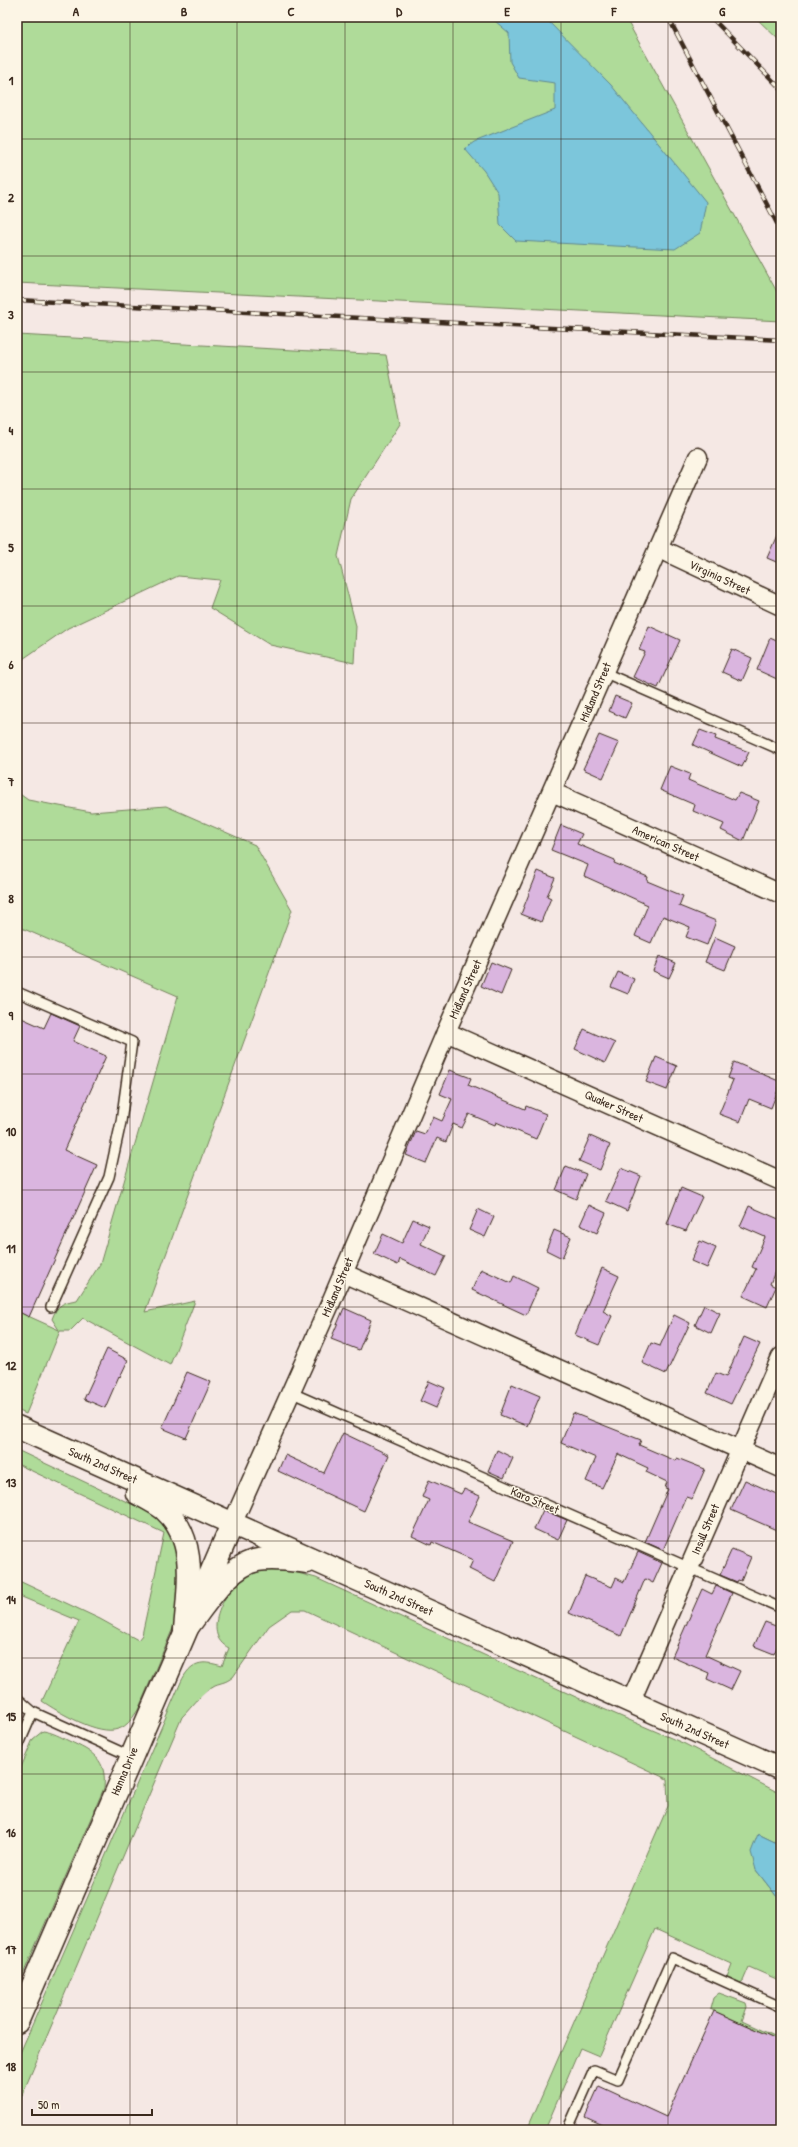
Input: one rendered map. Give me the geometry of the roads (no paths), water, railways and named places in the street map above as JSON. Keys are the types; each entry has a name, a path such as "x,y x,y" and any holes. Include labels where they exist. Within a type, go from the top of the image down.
{"main road":[{"name":"South 2nd Street","path":"17,1427 327,1564 781,1769"},
{"path":"68,1450 164,1509 174,1520 182,1534 189,1565 185,1630"},
{"name":"Hanna Drive","path":"17,2022 130,1756 232,1522"},
{"path":"185,1630 228,1577 241,1566 256,1560 276,1559 327,1564"}],"street":[{"name":"Midland Street","path":"232,1522 344,1273 446,1032 698,457"},
{"name":"Virginia Street","path":"658,548 781,606"},
{"name":"American Street","path":"552,792 781,894"},
{"name":"Quaker Street","path":"446,1032 781,1181"},
{"path":"344,1273 781,1468"},
{"name":"Insull Street","path":"631,1701 781,1357"}],"lane":[{"path":"603,672 781,750"},
{"path":"17,992 132,1042 121,1122 108,1177 51,1308"},
{"name":"Karo Street","path":"290,1392 781,1608"},
{"path":"17,1698 33,1712 130,1756"},
{"path":"17,1749 33,1712"},
{"path":"575,2130 570,2124 594,2070 618,2080 672,1958 781,2007"}],"water":[{"path":"483,17 544,17 611,85 706,202 700,233 675,249 516,241 500,225 498,193 484,171 465,149 474,142 555,110 555,83 519,78 510,62 509,33 495,21"},
{"path":"758,1834 781,1845 781,1902 756,1870 751,1852"}],"railway":[{"path":"668,17 781,231"},
{"path":"711,17 781,89"},
{"path":"17,300 781,340"}]}
